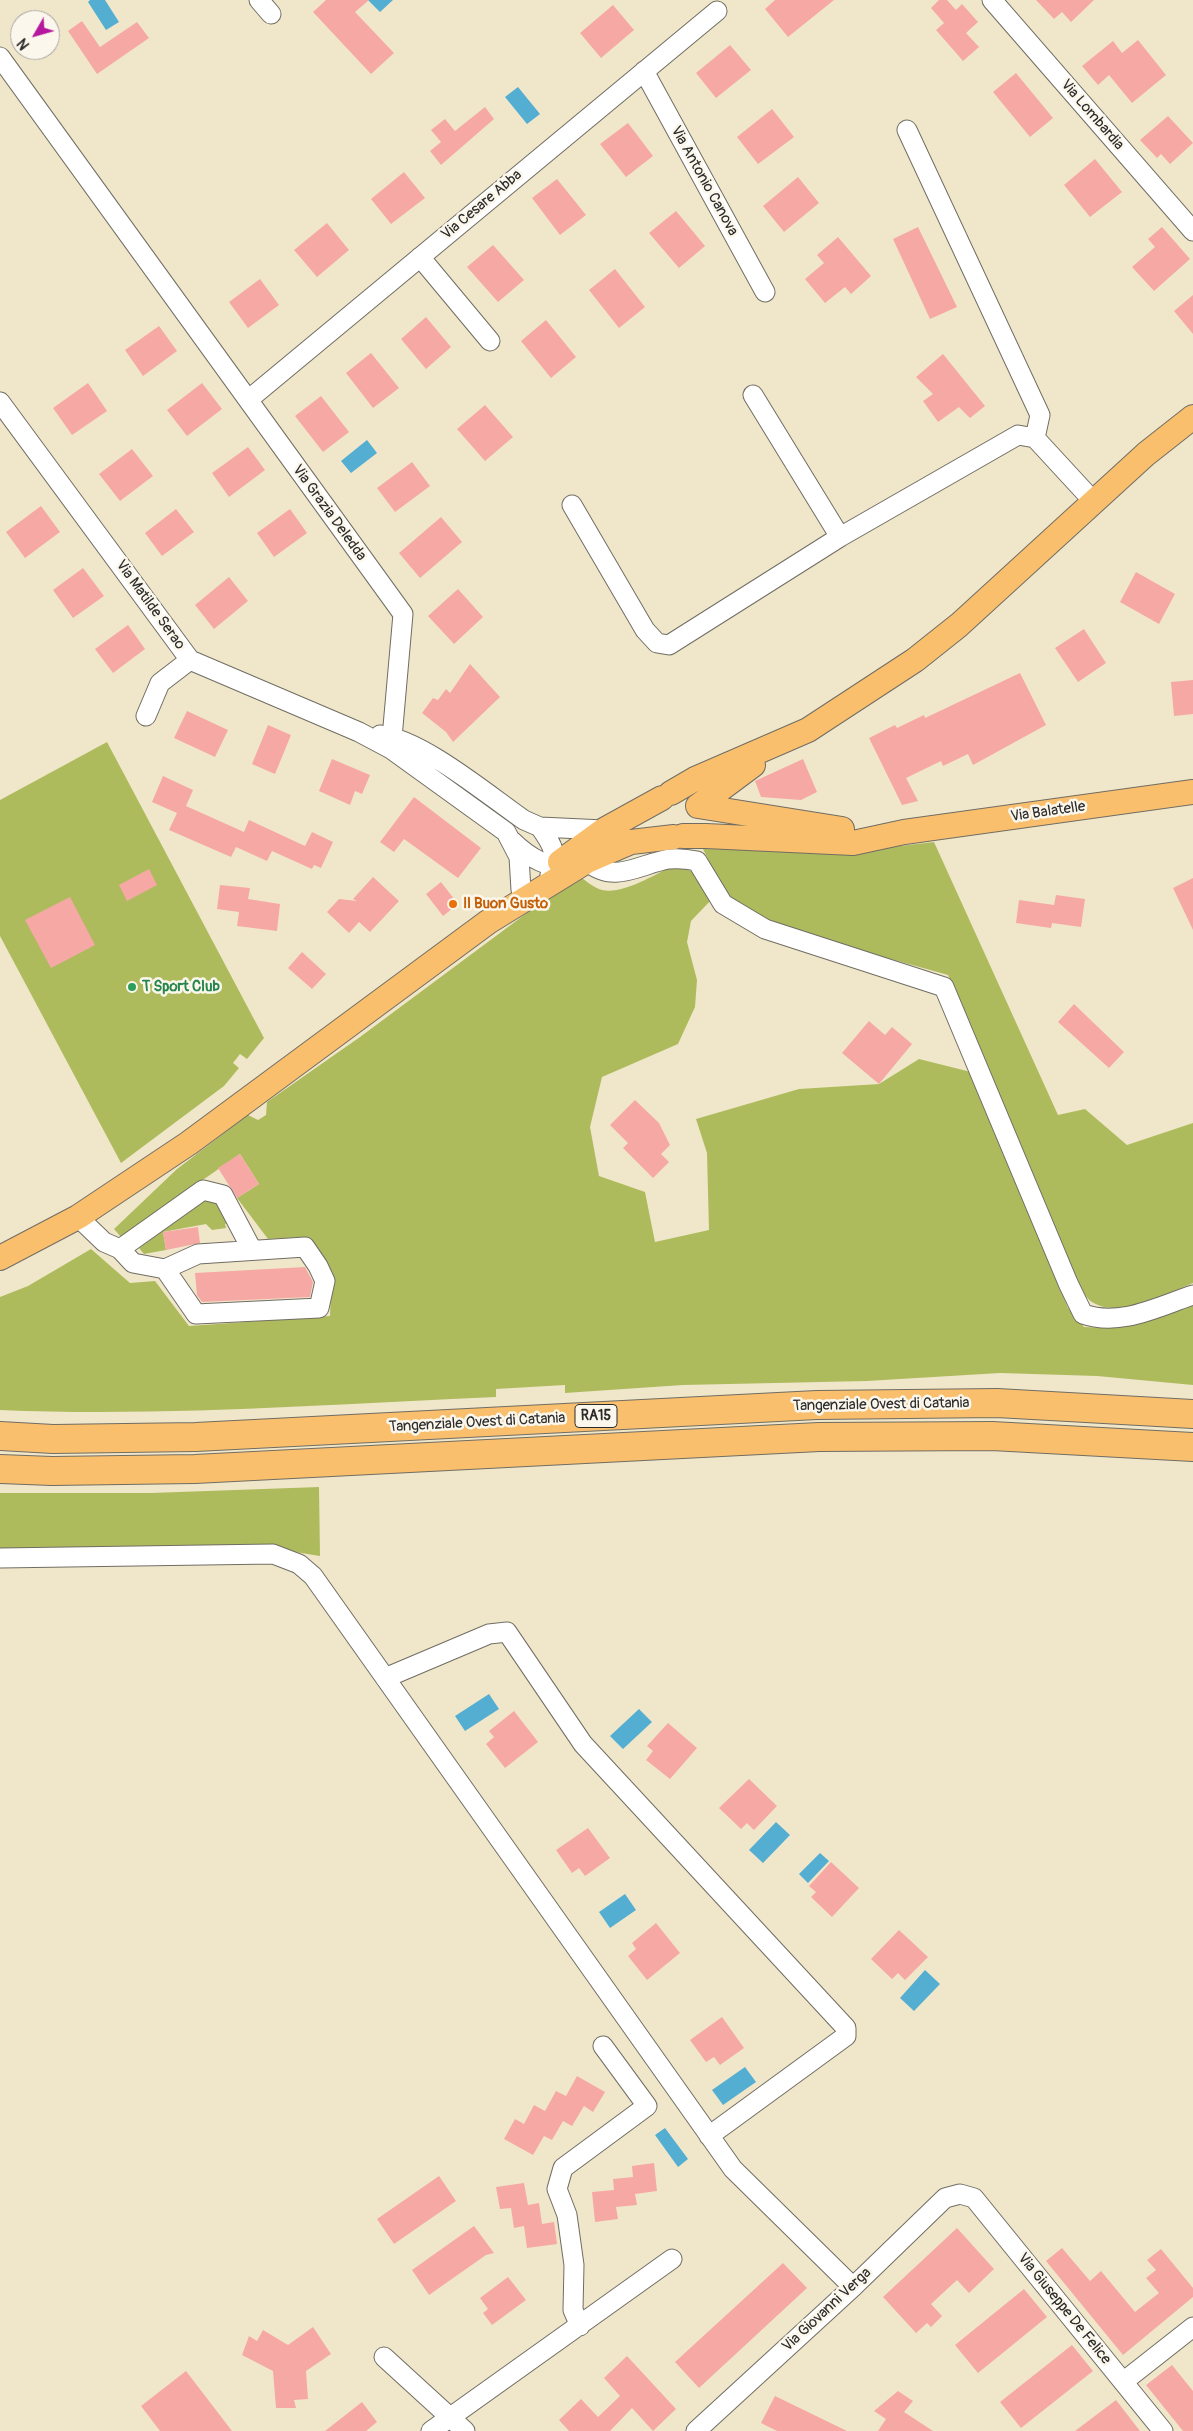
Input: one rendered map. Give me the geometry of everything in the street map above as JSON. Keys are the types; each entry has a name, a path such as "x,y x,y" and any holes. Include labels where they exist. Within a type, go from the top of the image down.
{"highway":[{"name":"Tangenziale Ovest di Catania","path":"0,1436 53,1439 196,1438 817,1405 997,1404 1193,1414"},
{"name":"Tangenziale Ovest di Catania","path":"0,1469 52,1471 195,1469 819,1437 992,1436 1193,1447"}],"main road":[{"path":"0,1258 78,1217 188,1143 488,922 566,871 604,830 695,779 785,742 834,715 922,654 959,625 1146,454 1193,417"},
{"path":"698,806 785,742"},
{"path":"730,782 729,801 738,812"},
{"name":"Via Balatelle","path":"904,832 1193,792"},
{"path":"686,794 698,806 700,812 698,825 694,830 679,837 661,830 656,821 657,806 667,796 686,794"},
{"path":"698,806 839,829 904,832"},
{"path":"488,922 520,890 631,842 679,837 853,843 904,832"}],"street":[{"name":"Via Lombardia","path":"992,0 1193,231"},
{"name":"Via Cesare Abba","path":"248,400 717,11"},
{"name":"Via Grazia Deledda","path":"0,57 403,614 391,743"},
{"name":"Via Antonio Canova","path":"644,71 765,292"},
{"path":"907,130 1040,415 1035,438"},
{"path":"420,257 490,341"},
{"path":"753,395 840,537"},
{"name":"Via Matilde Serao","path":"0,402 190,660 359,732 391,743 422,749 524,820 540,827 604,830"},
{"path":"572,505 645,630 657,643 669,645 840,537 1018,435 1035,438 1094,502"},
{"path":"146,716 160,683 190,660"},
{"name":"Via Matilde Serao","path":"391,743 506,832 512,840 519,857 520,890"},
{"path":"540,827 554,848 556,858 566,871"},
{"path":"512,840 540,862 566,871 596,870 616,874 669,859 697,861 723,904 765,929 944,987 1068,1283 1083,1314 1109,1320 1127,1318 1193,1295"},
{"path":"120,1249 203,1190 224,1195 252,1250"},
{"path":"78,1217 104,1242 120,1249 133,1263 165,1269 198,1254"},
{"path":"133,1263 198,1254 305,1247 318,1266 325,1281 319,1308 196,1314 165,1269"},
{"path":"0,1558 273,1554 289,1558 299,1564 313,1576 733,2169 853,2287"},
{"path":"386,1678 489,1634 507,1632 583,1744 846,2028 846,2036 709,2136"},
{"path":"585,2323 573,2310 574,2265 567,2215 557,2190 563,2168 647,2106 603,2046"},
{"name":"Via Giovanni Verga","path":"696,2431 853,2287 945,2198 960,2194"},
{"name":"Via Giuseppe De Felice","path":"960,2194 974,2198 1163,2431"},
{"path":"431,2431 585,2323 672,2259"},
{"path":"1124,2382 1193,2327"},
{"path":"384,2357 465,2431"}],"green space":[{"name":"T Sport Club","path":"107,742 264,1038 247,1059 240,1054 233,1063 239,1068 224,1086 121,1163 0,936 0,800"},
{"path":"934,842 1058,1115 1085,1109 1127,1145 1193,1123 1193,1283 1156,1299 1129,1307 1104,1307 1090,1301 1079,1287 948,975 805,935 767,921 728,899 703,849 865,850"},
{"path":"675,864 693,872 713,898 691,921 687,942 697,980 695,1007 678,1044 602,1077 590,1127 599,1176 645,1192 655,1242 709,1230 707,1153 696,1119 799,1089 879,1084 919,1059 971,1072 1068,1308 1084,1327 1108,1328 1193,1304 1193,1385 1097,1376 1000,1373 867,1381 683,1385 565,1393 565,1385 496,1389 496,1397 248,1409 124,1412 0,1410 0,1297 28,1286 91,1249 130,1283 155,1281 189,1326 330,1316 331,1286 311,1243 302,1237 268,1239 237,1198 259,1184 240,1154 121,1237 114,1229 177,1169 248,1115 258,1120 266,1115 267,1102 360,1037 578,875 596,888 610,891 639,883"},
{"path":"207,1199 217,1200 231,1223 225,1224 226,1228 212,1230 206,1224 163,1232 166,1250 144,1254 139,1248"},
{"path":"319,1487 320,1556 264,1547 0,1548 0,1493 151,1493"}],"water":[{"path":"90,0 105,0 119,22 106,30 88,2"},
{"path":"368,0 393,0 380,12"},
{"path":"518,87 540,114 527,124 505,97"},
{"path":"367,440 377,453 351,473 341,461"},
{"path":"489,1694 499,1709 465,1731 455,1716"},
{"path":"639,1709 652,1722 623,1749 610,1736"},
{"path":"776,1822 790,1835 763,1863 749,1850"},
{"path":"820,1853 829,1861 808,1883 799,1874"},
{"path":"625,1894 636,1910 610,1928 599,1912"},
{"path":"925,1970 940,1984 914,2011 900,1998"},
{"path":"745,2067 756,2082 723,2105 712,2090"},
{"path":"665,2128 688,2159 678,2167 655,2135"}],"building":[{"path":"326,0 369,0 355,12 394,53 371,74 313,12"},
{"path":"775,0 834,0 788,37 765,9"},
{"path":"939,0 947,0 956,10 962,4 978,22 966,33 979,47 963,61 936,30 944,23 931,8"},
{"path":"1036,0 1094,0 1071,22 1062,12 1054,19"},
{"path":"613,5 634,30 601,58 580,33"},
{"path":"82,21 100,47 137,22 149,38 97,74 68,31"},
{"path":"1138,40 1166,75 1132,103 1109,75 1098,85 1082,66 1113,41 1122,53"},
{"path":"730,45 751,70 716,98 696,73"},
{"path":"1016,73 1053,118 1030,137 993,92"},
{"path":"485,107 494,119 441,165 430,151 441,142 431,130 445,119 455,131"},
{"path":"772,109 794,137 758,164 737,137"},
{"path":"1168,116 1193,143 1170,164 1161,154 1157,158 1140,140"},
{"path":"628,123 653,156 626,177 600,144"},
{"path":"1095,159 1122,192 1090,217 1064,185"},
{"path":"404,172 425,198 391,224 371,199"},
{"path":"798,177 819,203 784,232 763,206"},
{"path":"557,179 586,215 560,235 532,198"},
{"path":"676,211 705,246 679,268 649,233"},
{"path":"327,223 349,250 317,277 294,250"},
{"path":"918,227 957,307 930,319 893,239"},
{"path":"1162,227 1190,259 1154,291 1132,267 1155,247 1148,239"},
{"path":"838,237 871,276 851,294 845,287 825,303 805,279 824,263 817,255"},
{"path":"493,245 524,280 498,302 467,267"},
{"path":"615,269 645,307 619,328 589,290"},
{"path":"260,279 279,305 248,328 229,302"},
{"path":"1193,295 1193,334 1174,311"},
{"path":"426,317 451,347 426,369 401,339"},
{"path":"546,320 576,357 551,378 521,341"},
{"path":"159,326 177,351 143,376 125,350"},
{"path":"371,353 399,388 373,408 346,373"},
{"path":"943,354 985,406 970,418 959,407 938,422 923,401 933,394 916,377"},
{"path":"88,383 107,411 72,435 53,408"},
{"path":"202,383 222,409 187,436 167,410"},
{"path":"321,396 349,432 323,452 295,416"},
{"path":"485,405 513,437 485,461 457,429"},
{"path":"248,447 265,470 229,497 212,473"},
{"path":"132,449 153,476 120,501 99,474"},
{"path":"412,462 430,486 395,512 377,488"},
{"path":"41,506 60,532 25,558 6,532"},
{"path":"176,509 194,532 162,556 145,533"},
{"path":"290,509 307,533 274,557 257,533"},
{"path":"441,517 462,542 420,578 399,553"},
{"path":"83,568 104,596 73,618 53,590"},
{"path":"1136,572 1175,594 1159,624 1120,602"},
{"path":"229,577 248,601 214,629 195,605"},
{"path":"458,589 483,617 454,644 428,616"},
{"path":"128,625 145,649 113,673 95,649"},
{"path":"1084,629 1106,663 1078,682 1055,648"},
{"path":"470,664 500,697 453,742 446,732 422,713 433,698 438,700 446,689 450,693"},
{"path":"1020,673 1046,725 973,765 968,754 943,766 941,761 906,778 918,801 902,805 869,738 895,725 897,728 924,715 925,718"},
{"path":"1193,680 1193,714 1174,716 1171,682"},
{"path":"187,711 228,730 215,757 174,738"},
{"path":"268,725 291,735 275,774 252,764"},
{"path":"332,759 370,775 362,794 355,791 350,805 319,791"},
{"path":"803,759 817,792 801,800 761,797 755,781"},
{"path":"163,776 193,790 186,806 244,832 249,820 305,846 312,832 333,842 321,868 314,865 312,869 272,851 267,861 236,847 231,857 169,830 177,813 152,802"},
{"path":"414,797 481,848 458,878 404,839 394,852 380,842"},
{"path":"149,869 157,885 127,901 119,885"},
{"path":"373,877 399,901 370,932 359,922 349,933 327,912 339,899 357,901 353,899"},
{"path":"1193,878 1193,930 1173,888"},
{"path":"441,882 458,904 443,916 426,894"},
{"path":"220,885 250,888 248,899 280,904 277,931 237,926 239,912 217,909"},
{"path":"1056,895 1085,899 1081,927 1052,923 1051,928 1016,923 1019,900 1054,905"},
{"path":"70,897 95,945 51,968 25,920"},
{"path":"302,952 326,974 312,989 288,968"},
{"path":"1074,1004 1124,1052 1109,1068 1058,1022"},
{"path":"869,1021 885,1035 892,1027 912,1044 879,1084 842,1053"},
{"path":"635,1100 659,1123 670,1145 661,1154 669,1162 653,1178 623,1148 628,1143 610,1125"},
{"path":"240,1154 259,1184 237,1198 218,1168"},
{"path":"198,1227 200,1243 166,1250 163,1232"},
{"path":"305,1267 313,1282 310,1297 202,1302 197,1295 195,1273"},
{"path":"514,1711 538,1742 505,1768 486,1744 494,1737 489,1731"},
{"path":"668,1723 697,1748 670,1779 646,1760 653,1751 647,1746"},
{"path":"749,1779 777,1806 754,1830 747,1823 741,1829 719,1808"},
{"path":"588,1828 610,1858 585,1876 579,1868 572,1873 556,1850"},
{"path":"831,1862 859,1888 832,1917 811,1897 816,1892 809,1886"},
{"path":"656,1923 680,1953 647,1980 628,1956 636,1949 632,1943"},
{"path":"899,1930 928,1957 905,1980 898,1973 892,1979 871,1959"},
{"path":"722,2017 744,2048 720,2065 714,2057 706,2062 690,2040"},
{"path":"577,2076 605,2092 593,2112 584,2106 572,2126 563,2121 552,2140 544,2136 533,2155 504,2139 515,2119 524,2124 534,2105 545,2111 556,2091 566,2096"},
{"path":"654,2163 657,2191 635,2194 637,2205 616,2207 618,2219 595,2222 592,2192 614,2190 613,2179 633,2177 632,2166"},
{"path":"439,2176 456,2201 394,2244 377,2219"},
{"path":"524,2183 528,2205 539,2203 542,2224 554,2222 557,2244 527,2248 524,2226 514,2228 511,2208 500,2209 496,2187"},
{"path":"474,2226 494,2253 486,2255 429,2295 412,2270"},
{"path":"957,2228 994,2269 969,2293 957,2280 931,2304 942,2316 931,2327 927,2323 916,2333 883,2297"},
{"path":"1062,2248 1090,2281 1101,2271 1135,2312 1159,2293 1146,2278 1156,2270 1147,2260 1161,2249 1193,2288 1193,2297 1123,2355 1046,2261"},
{"path":"783,2263 807,2288 699,2388 675,2362"},
{"path":"508,2277 526,2300 492,2325 483,2313 488,2309 480,2298"},
{"path":"1024,2289 1047,2317 978,2373 955,2345"},
{"path":"313,2327 331,2354 306,2371 308,2399 294,2400 296,2408 276,2408 273,2371 242,2355 249,2336 257,2341 263,2330 288,2345"},
{"path":"1072,2345 1093,2371 1021,2428 1000,2402"},
{"path":"627,2356 676,2409 653,2431 632,2408 610,2431 569,2431 559,2420 581,2399 598,2417 620,2396 604,2378"},
{"path":"1172,2365 1193,2391 1193,2431 1183,2431 1146,2385"},
{"path":"186,2371 232,2431 160,2431 141,2406"},
{"path":"898,2391 913,2401 904,2412 933,2431 878,2431 886,2419 874,2411"},
{"path":"775,2396 847,2431 777,2431 761,2423"},
{"path":"1116,2400 1140,2431 1075,2431"},
{"path":"362,2402 377,2422 366,2431 325,2431"}],"place":[{"name":"Il Buon Gusto","path":"453,904"},
{"name":"T Sport Club","path":"132,987"}]}
